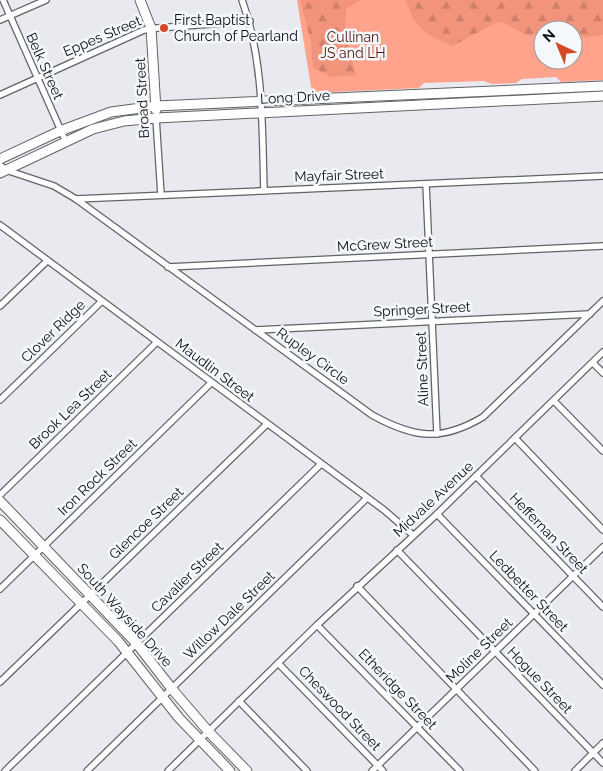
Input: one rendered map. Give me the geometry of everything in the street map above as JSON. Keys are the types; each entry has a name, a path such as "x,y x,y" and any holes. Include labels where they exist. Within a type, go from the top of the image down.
{"main road":[{"name":"Broad Street","path":"140,0 150,28 156,118"},
{"name":"Long Drive","path":"0,159 60,131 111,112 156,106 603,86"},
{"path":"566,88 567,98"},
{"path":"502,91 502,101"},
{"path":"442,94 442,103"},
{"name":"Long Drive","path":"2,169 94,129 124,121 603,96"},
{"path":"375,97 375,107"},
{"path":"314,100 315,110"},
{"path":"205,104 205,116"},
{"name":"South Wayside Drive","path":"0,502 136,644 208,731 247,771"},
{"name":"South Wayside Drive","path":"0,520 128,652 199,740 230,771"}],"street":[{"name":"Belk Street","path":"3,0 66,142"},
{"path":"0,20 46,0"},
{"path":"242,0 250,21 257,53 261,102 264,191"},
{"name":"Eppes Street","path":"0,95 150,28 250,21"},
{"name":"Broad Street","path":"156,118 161,196"},
{"name":"Rupley Circle","path":"2,169 54,186 76,199 372,415 395,428 416,434 437,434 464,428 483,417 603,301"},
{"name":"Mayfair Street","path":"76,199 603,176"},
{"name":"Aline Street","path":"426,184 437,434"},
{"name":"Maudlin Street","path":"0,225 367,498 413,535"},
{"path":"0,235 8,231"},
{"name":"McGrew Street","path":"168,267 603,246"},
{"path":"0,306 47,261"},
{"name":"Clover Ridge","path":"0,400 102,301"},
{"name":"Springer Street","path":"256,330 590,314"},
{"name":"Brook Lea Street","path":"0,495 157,342"},
{"name":"Midvale Avenue","path":"208,731 357,586 476,476 603,352"},
{"path":"593,362 603,373"},
{"name":"Iron Rock Street","path":"0,589 211,383"},
{"path":"554,401 603,451"},
{"name":"Glencoe Street","path":"0,682 267,424"},
{"path":"515,438 603,530"},
{"name":"Cavalier Street","path":"5,771 321,464"},
{"name":"Heffernan Street","path":"476,476 603,608"},
{"name":"Willow Dale Street","path":"87,771 367,498"},
{"name":"Ledbetter Street","path":"436,514 603,685"},
{"name":"Moline Street","path":"372,771 603,547"},
{"name":"Hogue Street","path":"397,550 603,763"},
{"path":"357,586 535,771"},
{"name":"Etheridge Street","path":"318,625 460,771"},
{"name":"Cheswood Street","path":"278,663 383,771"},
{"path":"239,701 307,771"},
{"path":"168,771 208,731"},
{"path":"575,771 603,743"}],"green space":[{"name":"Cullinan JS and LH","path":"297,0 603,0 603,80 561,82 556,77 522,79 516,83 492,84 484,81 424,83 419,88 312,93"},
{"path":"300,0 360,0 346,9 345,34 356,75 332,77 313,68 311,43"},
{"path":"405,0 603,0 603,35 585,37 583,37 583,20 533,20 533,35 528,36 504,23 497,22 453,46 427,34 413,19"}],"place":[{"name":"First Baptist Church of Pearland","path":"164,28"}]}
